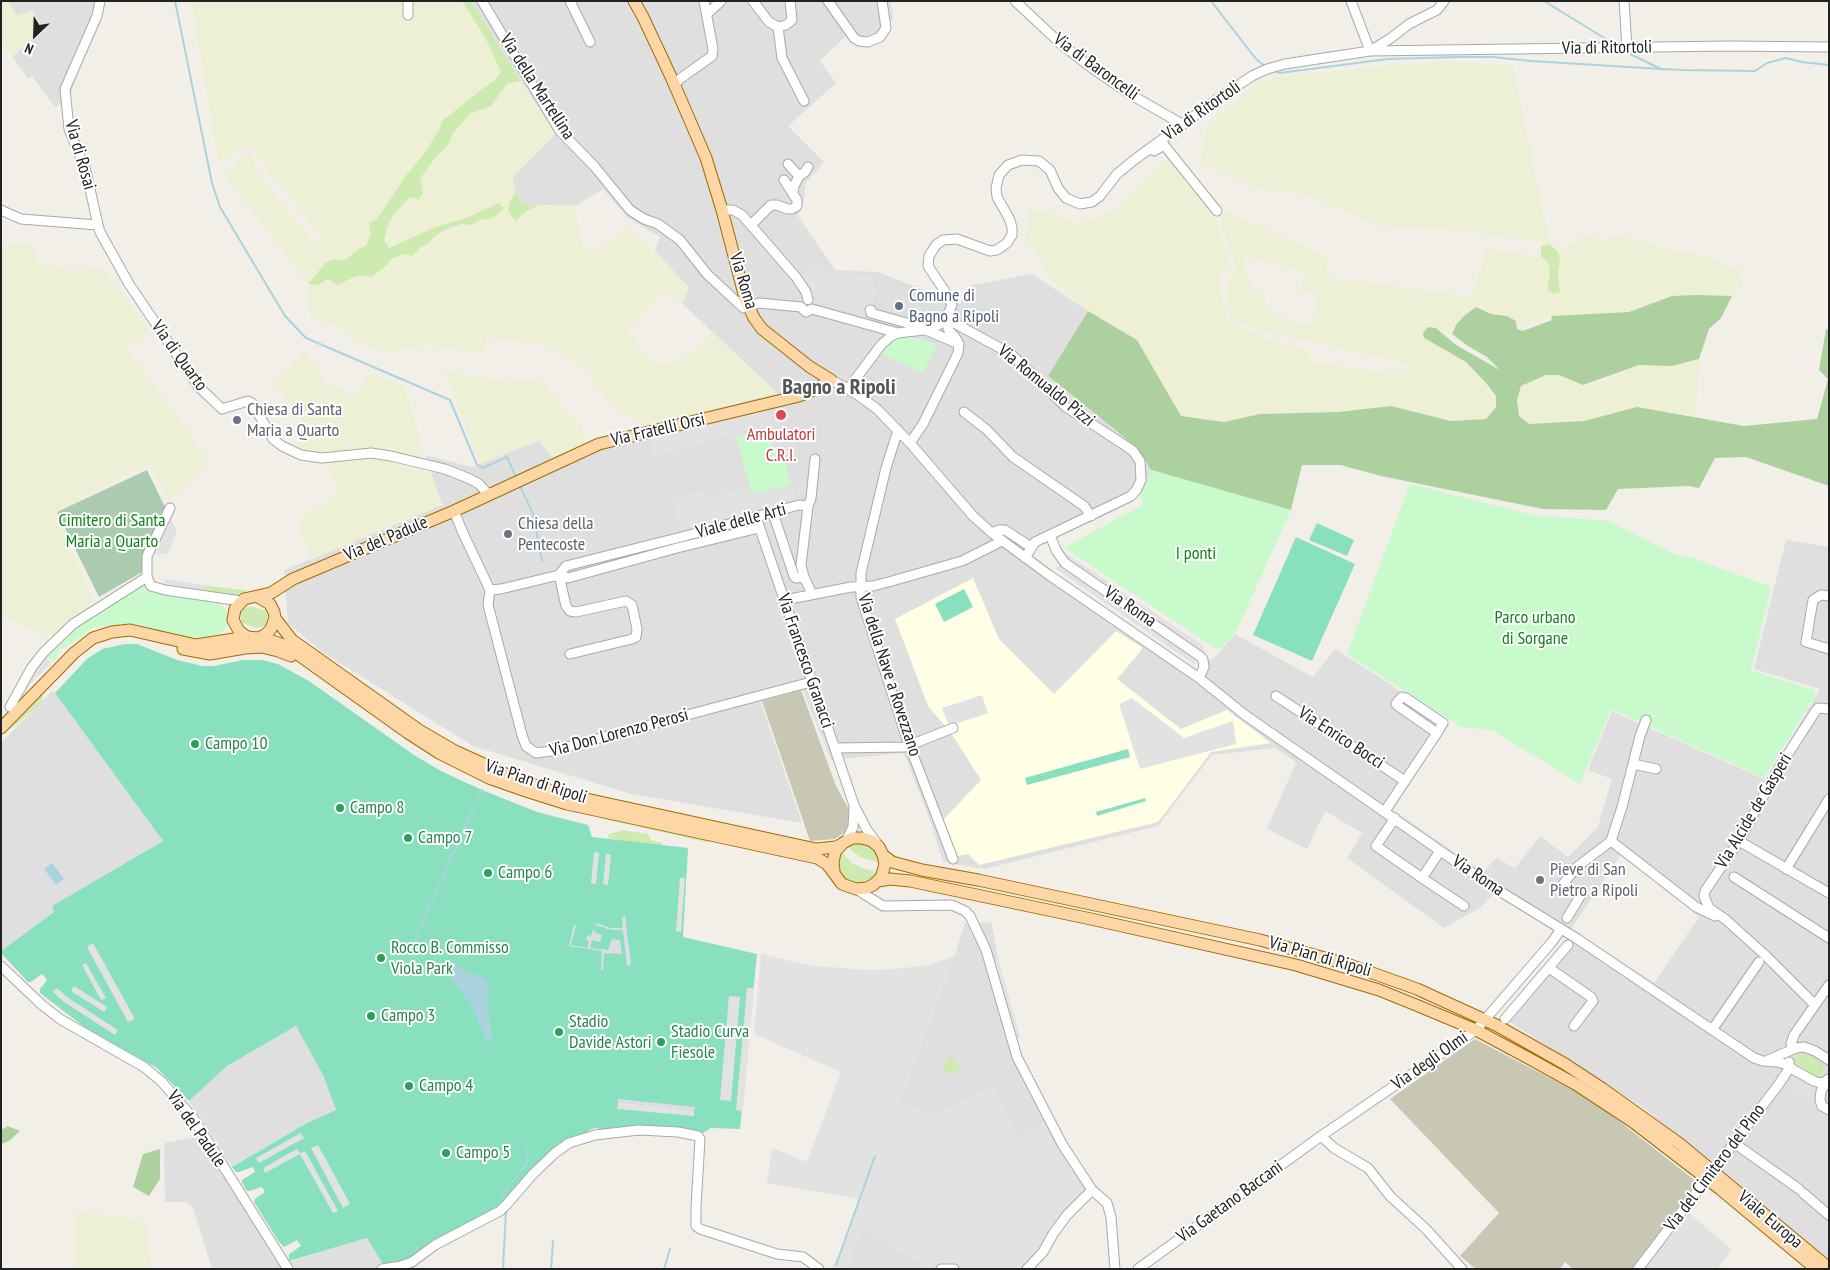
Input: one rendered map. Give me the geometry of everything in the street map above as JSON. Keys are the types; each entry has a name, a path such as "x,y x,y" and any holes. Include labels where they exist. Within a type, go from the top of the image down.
{"main road":[{"name":"Via Roma","path":"634,1 643,17 706,158 742,286 754,318 762,329 810,367 832,380"},
{"name":"Via Fratelli Orsi","path":"489,495 599,444 792,397 810,392 832,380"},
{"name":"Via del Padule","path":"241,601 251,597 258,597 284,586 293,579 489,495"},
{"name":"Via del Padule","path":"272,606 284,586"},
{"path":"1,728 74,652 87,642 101,635 124,630 134,630 196,644 262,636 271,629 275,618 272,606 267,601 258,597"},
{"path":"218,642 228,633 241,601"},
{"name":"Via del Padule","path":"234,617 239,631 247,637"},
{"name":"Via Pian di Ripoli","path":"275,618 292,640 414,726 455,751 510,776 552,791 816,849 836,847 862,838 872,841 892,862 922,870 978,880 1260,940 1303,951 1393,980 1485,1020 1564,1064 1671,1137 1709,1175"},
{"name":"Via Pian di Ripoli","path":"262,636 286,646 439,753 489,778 526,792 567,804 817,858 834,871 842,884 856,889 866,888 877,882 890,879 910,881 1089,918 1296,965 1379,990 1476,1030 1577,1086 1709,1175"},
{"name":"Via Pian di Ripoli","path":"159,637 179,648 195,652 210,654 262,647 278,651 310,664"},
{"path":"834,871 834,856 843,843"},
{"path":"877,882 884,869 881,851"},
{"name":"Viale Europa","path":"1709,1175 1829,1268"},
{"name":"Viale Europa","path":"1709,1175 1816,1269"}],"street":[{"name":"Via di Rosai","path":"98,225 86,171 70,129 65,89 97,16 100,1"},
{"path":"408,1 408,15"},
{"name":"Via della Martellina","path":"482,1 560,131 595,167 630,210 644,219 654,222 680,240 707,274 731,297 744,308 749,306"},
{"path":"570,1 590,42"},
{"path":"674,85 712,56 713,49 704,1"},
{"path":"707,14 721,1"},
{"path":"753,1 769,22 778,28 786,26 792,20 790,1"},
{"path":"828,1 854,38 865,42 876,40 884,31 886,24 882,1"},
{"name":"Via di Baroncelli","path":"1015,1 1061,44 1093,69 1133,96 1185,122"},
{"path":"1351,1 1370,51 1409,24 1437,10 1444,1"},
{"path":"1624,1 1627,48"},
{"path":"778,28 782,58 804,101"},
{"name":"Via di Ritortoli","path":"945,318 951,308 951,302 943,287 929,270 929,256 936,245 947,239 963,240 980,249 990,251 997,250 1007,243 1012,234 1012,223 997,197 996,188 999,175 1008,166 1022,160 1039,161 1050,170 1058,188 1066,198 1073,202 1085,204 1092,202 1134,160 1252,76 1267,69 1285,64 1370,51 1728,46 1829,47"},
{"path":"1134,160 1143,159 1164,145 1217,211"},
{"path":"788,164 800,176"},
{"path":"793,193 794,186 808,167"},
{"path":"751,225 771,205 787,209 797,206 797,200 784,180"},
{"path":"1,210 21,220 98,225"},
{"path":"722,210 738,212 751,225 796,277 808,296 808,300 812,303 812,309"},
{"name":"Via di Quarto","path":"98,225 128,284 167,342 198,386 222,409 248,401 252,403 273,439 282,446 301,455 322,458 371,454 391,456 445,469 479,484 489,495"},
{"path":"801,307 802,301 808,300"},
{"path":"749,306 759,303 801,307 806,312 812,309 898,333"},
{"path":"870,310 872,310 871,314 914,325 959,344"},
{"path":"848,389 881,345 891,336 898,333 934,328 945,318 949,331 956,337 959,344 958,352 923,424 910,442"},
{"name":"Via Romualdo Pizzi","path":"945,318 1004,349 1016,358 1066,408 1126,446 1140,461 1141,480 1135,492 1127,498 1035,542 1031,548"},
{"name":"Via Roma","path":"832,380 870,403 910,442 964,507 992,533 1025,558 1199,678 1250,719 1511,899 1561,929 1754,1058 1781,1062 1789,1066"},
{"path":"964,412 987,430 1013,457 1084,506 1091,516"},
{"name":"Via della Nave a Rovezzano","path":"898,430 886,468 861,573 860,587 866,613 910,745 953,859"},
{"path":"812,594 804,577 801,560 815,459"},
{"name":"Viale delle Arti","path":"676,543 756,517 799,505 808,506"},
{"path":"10,707 38,660 73,624 147,576 147,556 170,508"},
{"path":"454,511 490,590"},
{"path":"773,513 794,576 796,578 804,577"},
{"name":"Via Francesco Granacci","path":"756,517 854,805 866,830 881,851"},
{"name":"Viale delle Arti","path":"490,590 559,575 566,566 759,528"},
{"path":"992,533 1005,530 1031,548 1025,558"},
{"name":"Via Roma","path":"1050,535 1056,550 1066,563 1201,657 1204,660 1204,667 1199,678"},
{"path":"785,600 851,587 873,586 955,563 1002,540"},
{"path":"559,575 570,611 576,612 626,601 632,605 637,630 636,636 632,639 570,654"},
{"name":"Via del Padule","path":"147,576 154,588 241,601"},
{"name":"Via Don Lorenzo Perosi","path":"490,590 488,605 522,735 526,746 536,753 552,751 811,682"},
{"path":"1829,596 1821,595 1813,600 1806,642 1829,649"},
{"name":"Via del Padule","path":"205,596 224,603 234,617"},
{"name":"Via Enrico Bocci","path":"1276,696 1405,781"},
{"path":"1385,811 1443,723 1402,697 1396,705"},
{"name":"Via Alcide de Gasperi","path":"1815,1005 1765,955 1706,905 1705,893 1739,841 1777,771 1815,712 1818,708 1829,709"},
{"path":"1567,918 1581,895 1563,884 1578,867 1611,841 1646,720"},
{"path":"835,748 898,748 954,728"},
{"path":"1633,764 1656,769"},
{"path":"1786,868 1829,799"},
{"name":"Via Francesco Granacci","path":"843,843 853,827 854,805"},
{"path":"1395,818 1376,846 1464,906"},
{"path":"1611,841 1696,907 1708,914 1724,919"},
{"path":"1739,841 1829,893"},
{"path":"1422,878 1440,851"},
{"path":"1734,877 1829,938"},
{"path":"874,902 872,892 877,882"},
{"path":"856,889 866,894 874,902 887,907 952,905 965,911 970,916 986,950 1017,1057 1062,1144 1092,1190 1104,1199 1111,1218 1115,1269"},
{"name":"Via degli Olmi","path":"1322,1136 1476,1030 1561,929"},
{"path":"1505,1019 1568,945"},
{"path":"1712,1030 1759,962"},
{"name":"Via del Padule","path":"1,966 42,1005 60,1019 144,1067 162,1082 193,1118 288,1269"},
{"path":"1549,968 1591,997 1593,1001 1574,1026"},
{"path":"1526,971 1538,981"},
{"path":"1794,1050 1791,1044 1799,1026 1829,985"},
{"path":"1799,1026 1798,1037 1808,1047 1827,1058"},
{"path":"1765,1061 1808,1047"},
{"path":"1794,1050 1790,1056 1789,1066 1814,1081 1820,1083 1828,1080"},
{"name":"Via del Cimitero del Pino","path":"1638,1269 1734,1143 1789,1066"},
{"path":"1828,1080 1821,1091 1820,1100 1822,1106 1829,1110"},
{"path":"382,1269 412,1262 435,1245 500,1211 533,1174 569,1144 600,1134 639,1130 678,1132 698,1136 700,1139 696,1226 700,1229 777,1254 803,1257 819,1269"},
{"path":"1322,1136 1334,1148 1368,1168 1390,1196 1426,1229 1462,1269"},
{"name":"Via Gaetano Baccani","path":"1138,1269 1322,1136"},
{"path":"1734,1143 1801,1191 1829,1215"},
{"path":"1027,1269 1043,1252 1067,1215 1092,1190"},
{"path":"941,1269 954,1269"}],"shaded area":[{"path":"1,1 7,1 17,15 32,10 45,31 12,56 1,40"},
{"path":"7,1 102,1 98,22 68,100 55,107 32,76 28,79 12,56 45,30 16,15"},
{"path":"191,1 462,1 486,39 501,71 494,81 442,121 439,130 423,155 407,174 377,219 366,246 360,248 349,258 317,271 309,284 317,285 328,279 347,282 357,276 372,277 387,265 391,259 404,254 412,255 428,244 436,235 449,228 462,224 471,225 480,220 493,218 503,209 499,203 468,217 433,228 388,248 384,240 388,225 410,196 419,200 423,192 420,179 434,159 448,145 454,132 470,113 491,106 507,84 521,81 555,134 512,178 516,191 509,203 520,217 539,205 575,206 582,246 595,251 604,247 626,227 655,251 689,288 682,303 664,290 628,330 647,358 660,363 675,362 692,353 712,332 777,393 644,427 603,398 606,393 592,383 593,377 588,370 557,350 542,344 487,337 485,354 428,345 390,352 376,350 329,322 311,320 308,284 224,174 236,165 239,158 249,151 257,172 312,241 321,248 327,244 325,238 313,226 285,189 272,177 262,158 249,146 242,146 219,164"},
{"path":"471,1 891,1 893,17 883,41 864,46 846,36 820,61 836,83 788,126 824,162 805,184 804,202 798,216 835,270 878,272 960,304 972,285 1032,274 1088,311 1048,376 1123,436 1142,455 1151,470 1143,492 1132,502 1016,556 1197,679 1203,660 1213,659 1235,634 1313,677 1335,649 1390,684 1449,724 1393,810 1483,872 1496,858 1515,868 1540,836 1568,857 1597,830 1612,779 1588,770 1612,711 1766,780 1820,689 1754,669 1786,540 1829,547 1829,1261 1644,1108 1505,1019 1574,932 1654,983 1699,917 1626,847 1571,929 1501,887 1481,907 1444,928 1347,858 1362,833 1325,811 1307,849 1267,829 1296,762 1275,748 1212,755 1158,826 984,869 943,862 932,826 904,753 831,760 802,688 760,700 802,823 631,794 473,746 322,652 288,623 284,570 442,505 425,455 472,467 540,440 553,458 606,436 777,393 682,303 689,288 655,251 660,237 628,218 603,189 575,206 520,204 512,178 555,134"},
{"path":"1440,61 1513,66 1550,244 1457,230 1380,226 1304,194 1259,189 1200,161 1207,129 1244,94 1264,80 1292,75"},
{"path":"1168,158 1214,217 1230,262 1219,279 1228,323 1253,331 1268,340 1309,351 1311,362 1391,374 1411,374 1414,368 1409,364 1272,333 1233,320 1226,293 1228,282 1236,266 1220,222 1225,211 1329,257 1325,277 1468,296 1474,292 1486,249 1541,256 1548,263 1550,275 1547,290 1560,292 1558,252 1586,235 1601,240 1620,235 1680,253 1686,250 1741,270 1743,284 1732,296 1672,296 1629,312 1551,316 1526,323 1516,321 1507,316 1491,314 1476,307 1456,325 1452,334 1428,327 1424,338 1466,362 1496,396 1496,407 1486,419 1451,421 1391,406 1338,412 1260,414 1224,422 1181,416 1137,340 1088,311 1048,276 1035,249 1023,244 1029,228 1029,209 1056,215 1077,225 1111,212","holes":["1243,256 1305,272 1300,292 1318,295 1316,316 1321,317 1317,324 1297,324 1277,315 1265,306 1266,299 1253,287 1247,275"]},
{"path":"1,244 33,245 38,263 72,271 101,268 127,299 150,332 126,347 210,462 169,500 149,463 54,512 93,601 52,636 37,633 6,617 1,624"},
{"path":"814,259 833,278 851,278 861,274 871,278 875,292 868,317 819,302 801,273"},
{"path":"304,351 314,363 327,386 341,387 346,394 352,397 359,391 367,373 404,386 425,455 367,449 320,453 295,448 303,424 275,383"},
{"path":"1699,359 1696,417 1637,407 1584,421 1529,424 1519,416 1517,400 1521,386 1546,375 1559,375 1585,388 1606,381 1640,365 1672,366"},
{"path":"444,371 509,382 522,379 536,379 545,384 573,419 582,426 586,444 553,458 539,440 480,464"},
{"path":"765,408 770,424 655,456 649,438"},
{"path":"774,427 781,446 772,448 768,430"},
{"path":"355,458 388,461 431,473 442,505 312,559 297,529 298,523 312,508 329,502 339,488 326,462"},
{"path":"791,484 796,500 681,530 673,498 703,490 706,498 750,487 752,494"},
{"path":"169,514 177,531 168,554 150,555"},
{"path":"1067,554 1204,646 1203,653 1195,665 1056,569"},
{"path":"973,578 999,639 1054,694 1116,631 1143,648 1117,679 1181,729 1227,710 1271,743 1211,752 1158,822 979,865 968,854 957,856 943,820 981,780 951,733 928,706 895,619"},
{"path":"165,579 204,585 202,596 163,590"},
{"path":"41,652 51,663 18,696"},
{"path":"801,690 836,786 852,815 849,829 835,839 810,841 762,701"},
{"path":"51,692 55,693 163,841 52,906 54,912 1,951 1,743"},
{"path":"982,695 988,713 949,726 942,708"},
{"path":"1132,698 1184,738 1233,721 1236,744 1140,769 1119,704"},
{"path":"594,852 599,853 596,884 591,883"},
{"path":"606,854 611,855 608,885 603,884"},
{"path":"680,878 685,878 681,932 676,931"},
{"path":"625,916 631,964 627,966 623,930 612,930 595,925 596,923 611,928 623,928 622,918"},
{"path":"991,922 1014,1039 1052,1118 1017,1138 991,1087 933,1115 899,1103 955,955 965,923"},
{"path":"574,925 576,925 571,945 587,948 589,941 586,940 588,935 591,936 595,926 594,932 602,935 600,942 592,940 590,948 608,950 612,939 620,940 622,954 604,953 603,970 601,970 602,951 569,946"},
{"path":"93,943 135,1019 128,1022 87,947"},
{"path":"761,954 806,965 866,970 929,965 956,955 899,1103 933,1115 991,1086 1017,1137 1047,1121 1087,1190 1024,1269 962,1269 955,1266 932,1269 862,1229 846,1269 831,1269 840,1252 859,1199 767,1183 772,1148 807,1162 841,1072 754,1034"},
{"path":"998,958 1020,1037 1011,1038 990,961"},
{"path":"86,963 106,998 101,1000 82,965"},
{"path":"74,986 107,1007 104,1012 71,991"},
{"path":"57,988 67,997 118,1030 115,1035 64,1002 53,992"},
{"path":"747,988 754,988 743,1111 736,1110"},
{"path":"729,996 740,997 731,1101 720,1100"},
{"path":"296,1026 323,1075 336,1110 307,1123 232,1167 189,1101 227,1066"},
{"path":"1475,1039 1592,1100 1697,1182 1633,1269 1573,1269 1565,1262 1560,1269 1476,1269 1460,1256 1499,1213 1390,1099"},
{"path":"1793,1077 1811,1087 1811,1096 1808,1100 1787,1085"},
{"path":"618,1099 695,1107 694,1110 618,1102"},
{"path":"618,1102 694,1110 694,1116 617,1109"},
{"path":"301,1133 304,1138 259,1163 256,1158"},
{"path":"201,1136 285,1269 212,1269 193,1207 187,1202 165,1202 165,1143"},
{"path":"318,1145 350,1204 343,1208 311,1148"},
{"path":"297,1149 300,1153 305,1151 338,1211 333,1213 300,1154 265,1173 263,1168"},
{"path":"74,1212 122,1216 129,1220 147,1224 151,1269 74,1269"},
{"path":"1689,1213 1732,1250 1717,1269 1644,1269"},
{"path":"862,1229 932,1269 846,1269"},
{"path":"367,1238 384,1266 374,1269 293,1269 288,1262"}],"green space":[{"path":"462,1 471,1 521,81 507,84 491,106 470,114 454,132 448,145 434,159 420,179 423,192 419,200 410,197 396,212 388,225 384,240 389,248 433,228 468,217 499,203 504,208 493,218 480,220 471,225 462,224 449,228 436,235 428,244 421,247 412,256 404,254 391,259 387,265 372,277 357,276 337,285 328,279 317,285 308,284 325,263 334,259 339,261 348,258 360,248 366,246 371,234 369,223 377,219 407,174 423,155 439,130 442,121 494,81 501,72 486,39"},
{"path":"516,191 521,204 539,205 527,211 515,221 508,211 509,203"},
{"path":"1550,244 1558,252 1560,262 1558,272 1560,292 1554,294 1547,290 1550,275 1548,263 1541,256 1541,246"},
{"path":"1672,296 1732,296 1721,318 1709,329 1699,359 1672,366 1639,365 1583,385 1559,375 1546,375 1521,386 1517,400 1519,416 1529,424 1584,421 1637,407 1744,426 1817,419 1828,379 1819,370 1826,329 1829,330 1829,486 1746,457 1715,458 1699,488 1689,486 1618,489 1606,510 1543,509 1381,476 1340,465 1302,465 1291,510 1151,470 1142,455 1123,436 1048,376 1088,311 1137,340 1181,416 1224,422 1260,414 1338,412 1391,406 1451,421 1486,419 1496,407 1496,396 1466,362 1424,338 1423,333 1428,327 1436,328 1456,345 1500,370 1487,357 1452,334 1456,325 1464,316 1476,307 1491,314 1507,316 1516,321 1517,329 1523,331 1552,320 1551,316 1629,312"},
{"path":"908,336 937,344 923,373 881,354 885,348 896,340"},
{"path":"771,427 768,430 773,448 781,446 791,484 752,494 736,437"},
{"name":"Cimitero di Santa Maria a Quarto","path":"147,470 167,511 144,571 99,597 57,512"},
{"name":"I ponti","path":"1151,470 1291,510 1235,634 1218,650 1064,548 1144,504 1139,496 1143,492"},
{"name":"Parco urbano di Sorgane","path":"1410,484 1540,517 1609,521 1677,555 1690,557 1771,587 1751,671 1815,690 1815,696 1764,778 1611,709 1580,784 1492,730 1461,727 1347,654"},
{"path":"1317,523 1354,540 1347,556 1309,540"},
{"path":"1296,537 1355,564 1312,661 1253,635"},
{"path":"143,581 162,593 218,603 226,609 228,625 216,636 195,640 138,625 126,624 92,628 65,648 61,648 55,662 45,656 74,626"},
{"path":"204,585 247,590 236,596 203,591"},
{"path":"964,589 973,607 944,622 935,604"},
{"path":"248,607 266,611 268,620 265,626 255,628 241,622 241,612 244,608"},
{"name":"Rocco B. Commisso Viola Park","path":"125,644 137,644 177,660 203,666 214,666 243,660 262,660 278,664 309,681 414,755 441,771 482,790 537,812 588,825 592,837 688,848 683,937 757,954 740,1129 711,1128 701,1134 591,1129 578,1138 502,1205 410,1259 384,1266 367,1238 289,1261 289,1254 301,1246 297,1240 284,1247 279,1242 254,1202 255,1199 265,1192 262,1187 249,1191 246,1190 242,1180 255,1172 253,1167 236,1172 232,1167 307,1123 336,1110 323,1075 296,1026 227,1066 189,1101 157,1068 87,1029 40,993 40,989 47,980 42,974 28,982 1,953 1,951 54,912 52,906 163,841 55,693 87,659 102,649"},
{"path":"40,693 43,695 41,703 13,727 5,730"},
{"path":"1128,749 1130,757 1027,785 1025,778"},
{"path":"1145,798 1146,801 1097,816 1096,812"},
{"path":"586,811 718,840 706,842 604,819"},
{"path":"623,830 648,834 651,840 662,843 662,849 608,838 609,834"},
{"path":"854,842 869,845 876,852 879,863 860,857 846,845"},
{"path":"841,852 853,864 877,872 875,876 868,882 858,884 848,882 841,876 837,867"},
{"path":"948,1054 961,1067 941,1076"},
{"path":"1811,1054 1822,1062 1824,1071 1821,1077 1816,1077 1794,1062 1797,1055"},
{"path":"8,1126 20,1131 9,1141 1,1144 1,1130"},
{"path":"160,1149 160,1179 149,1196 133,1187 143,1154"}],"water":[{"path":"52,863 64,879 56,885 44,869"},
{"path":"452,964 459,966 468,973 481,976 488,981 488,1011 492,1036 490,1043 487,1042 472,1006 449,976 449,968"}],"waterway":[{"path":"175,1 212,183 220,207 285,316 306,338 450,400 477,465 483,468 507,457 516,477"},
{"path":"1211,1 1256,59 1266,67"},
{"path":"1544,1 1614,44"},
{"path":"1630,54 1661,69 1755,71 1767,63 1786,58 1829,65"},
{"path":"1275,71 1279,73 1388,59 1458,57 1492,57 1661,69"},
{"path":"520,486 533,514 542,561"},
{"path":"478,798 482,790"},
{"path":"420,927 476,803"},
{"path":"415,942 418,932"},
{"path":"504,1198 503,1193 527,1163 528,1155 526,1148"},
{"path":"836,1265 875,1156"},
{"path":"503,1269 506,1210"},
{"path":"551,1269 553,1241"},
{"path":"664,1269 670,1249"}],"place":[{"name":"Comune di Bagno a Ripoli","path":"899,306"},
{"name":"Ambulatori C.R.I.","path":"781,415"},
{"name":"Chiesa di Santa Maria a Quarto","path":"237,420"},
{"name":"Chiesa della Pentecoste","path":"508,534"},
{"name":"Campo 10","path":"195,744"},
{"name":"Campo 8","path":"340,808"},
{"name":"Campo 7","path":"408,838"},
{"name":"Campo 6","path":"488,873"},
{"name":"Pieve di San Pietro a Ripoli","path":"1540,880"},
{"name":"Rocco B. Commisso Viola Park","path":"381,958"},
{"name":"Campo 3","path":"371,1016"},
{"name":"Stadio Davide Astori","path":"559,1032"},
{"name":"Stadio Curva Fiesole","path":"661,1042"},
{"name":"Campo 4","path":"409,1086"},
{"name":"Campo 5","path":"446,1153"}],"district":[{"name":"Bagno a Ripoli","path":"839,388"}]}
